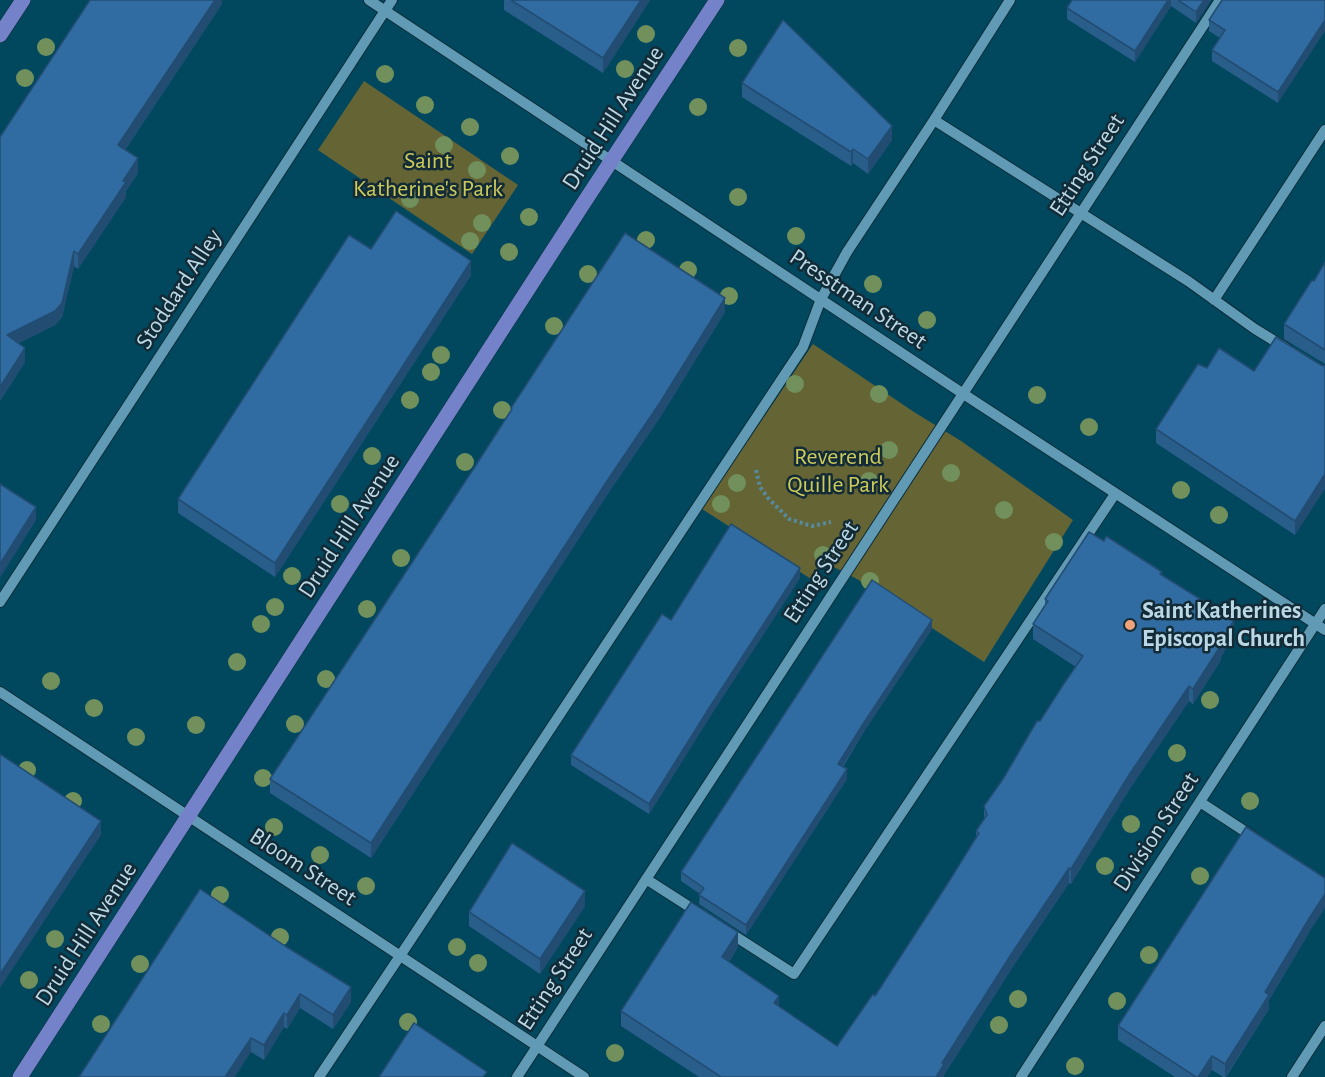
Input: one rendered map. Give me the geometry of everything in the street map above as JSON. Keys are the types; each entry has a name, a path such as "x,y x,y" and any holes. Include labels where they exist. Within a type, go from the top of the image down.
{"main road":[{"path":"0,35 23,0"},
{"name":"Druid Hill Avenue","path":"20,1077 717,0"}],"street":[{"name":"Presstman Street","path":"369,0 1115,494 1320,627"},
{"name":"Stoddard Alley","path":"0,602 393,0"},
{"path":"319,1077 803,347 821,299 847,252 1010,0"},
{"name":"Etting Street","path":"517,1077 1220,0"},
{"path":"934,120 1188,281 1255,329 1295,354"},
{"path":"1214,300 1325,130"},
{"path":"646,879 794,974 1115,494"},
{"name":"Division Street","path":"1021,1077 1200,802 1320,627 1325,609"},
{"name":"Bloom Street","path":"0,692 584,1077"},
{"path":"1200,802 1268,846"},
{"path":"1292,1077 1325,1026"}],"path":[{"path":"757,418 754,461 760,488 789,519 812,526 831,522"}],"green space":[{"name":"Saint Katherine's Park","path":"364,81 518,185 472,254 318,150"},
{"name":"Reverend Quille Park","path":"813,344 961,441 1073,520 984,662 857,579 822,561 811,579 702,509"}],"building":[{"path":"90,0 215,0 118,145 138,158 123,181 126,182 78,254 74,251 62,303 55,311 7,335 25,348 0,387 0,137"},
{"path":"511,0 641,0 603,58"},
{"path":"1072,0 1168,0 1135,51 1067,8"},
{"path":"1178,0 1204,0 1196,12"},
{"path":"1222,0 1325,0 1325,20 1278,92 1212,50 1225,30 1209,20"},
{"path":"783,20 892,126 868,159 853,149 851,152 742,83"},
{"path":"396,211 471,261 275,563 178,499 349,235 371,249"},
{"path":"625,233 725,298 661,401 371,843 270,779"},
{"path":"1325,262 1325,350 1284,324"},
{"path":"1276,337 1325,366 1325,474 1295,521 1156,429 1198,364 1207,368 1219,348 1254,371"},
{"path":"0,484 36,507 0,564"},
{"path":"731,524 800,568 649,804 571,755 662,614 671,620"},
{"path":"1089,532 1104,541 1106,536 1162,572 1160,574 1234,620 1193,689 1189,686 1129,775 1071,869 1069,868 1012,953 942,1063 944,1064 936,1077 721,1077 621,1011 691,902 738,932 722,957 779,996 774,1003 837,1046 873,994 875,996 948,883 979,833 976,831 987,815 984,806 1003,779 1037,721 1040,721 1083,656 1033,624 1048,601 1045,599"},
{"path":"872,580 932,620 838,764 847,769 746,925 699,895 704,888 681,872"},
{"path":"0,754 101,821 0,974"},
{"path":"1246,827 1325,878 1325,894 1265,992 1269,995 1225,1064 1212,1056 1196,1077 1118,1026"},
{"path":"512,843 585,891 540,959 469,912"},
{"path":"200,889 351,987 333,1015 300,994 287,1015 284,1013 264,1045 251,1038 225,1077 79,1077"},
{"path":"414,1023 487,1072 483,1077 379,1077"}],"place":[{"name":"Saint Katherines Episcopal Church","path":"1130,625"}]}
